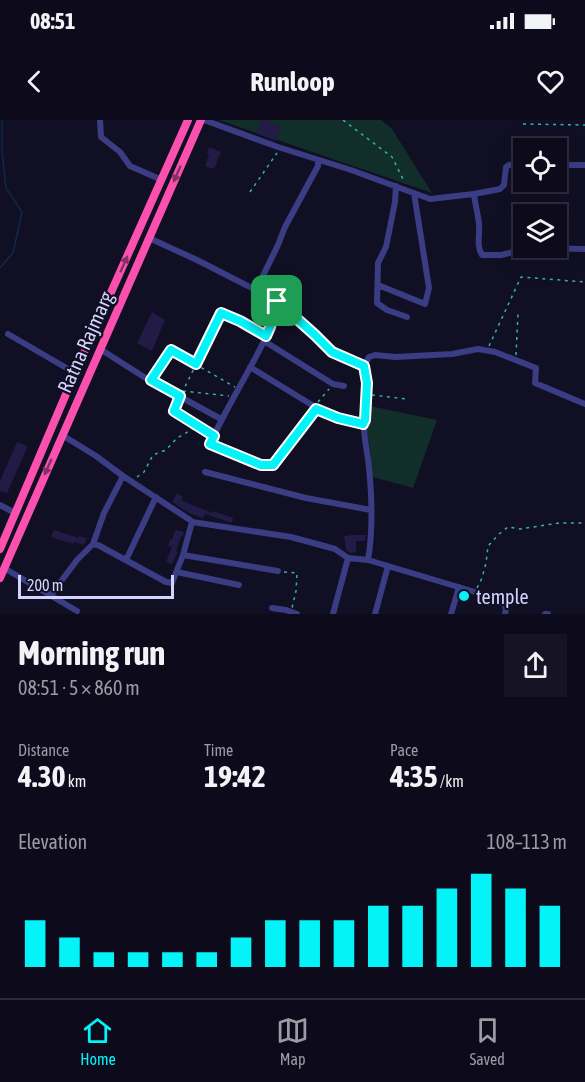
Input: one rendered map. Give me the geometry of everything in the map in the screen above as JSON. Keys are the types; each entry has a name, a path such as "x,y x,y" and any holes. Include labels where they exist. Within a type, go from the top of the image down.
{"highway":[{"name":"Ratna Rajmarg","path":"0,549 75,373 188,120"},
{"name":"Ratna Rajmarg","path":"0,578 202,120"}],"street":[{"path":"100,120 101,137 120,152 126,163 162,180"},
{"path":"202,120 430,199 500,189 504,184 506,167 513,165"},
{"path":"256,290 285,226 318,166 318,160"},
{"path":"567,165 585,165"},
{"path":"399,188 386,247 378,263 377,303 387,310 408,317"},
{"path":"378,285 425,303 429,288 414,194"},
{"path":"474,194 480,228 479,250 482,255 501,255 531,248 585,249"},
{"path":"149,238 277,301 332,352 364,366"},
{"path":"277,301 265,339 221,419 210,444 261,465 273,465 315,408"},
{"path":"8,334 75,373"},
{"path":"265,339 333,384 345,386"},
{"path":"368,561 371,540 370,469 363,424 367,383 364,366 369,357 452,354 478,349 488,350 536,368 535,383 585,404"},
{"path":"100,350 151,380 181,394 221,419"},
{"path":"250,367 315,408 338,418 363,424"},
{"path":"63,435 192,522 291,537 335,549 348,558 388,566 476,592 504,604 505,614"},
{"path":"205,472 306,498 371,510"},
{"path":"50,596 76,560 93,544 104,513 123,476"},
{"path":"126,560 156,497"},
{"path":"0,505 15,513"},
{"path":"93,544 172,583 192,522"},
{"path":"183,555 278,572"},
{"path":"333,614 348,558"},
{"path":"375,614 388,566"},
{"path":"4,568 77,611"},
{"path":"177,572 239,585"},
{"path":"451,614 459,587"},
{"path":"272,608 286,609 294,613"}],"path":[{"path":"343,120 392,157 403,178 399,188"},
{"path":"523,124 585,125"},
{"path":"250,192 280,148"},
{"path":"488,350 520,278 585,282"},
{"path":"214,436 174,411 221,313 240,321 265,339"},
{"path":"515,359 518,314"},
{"path":"151,380 171,350 238,388"},
{"path":"315,408 333,384"},
{"path":"366,393 406,399"},
{"path":"181,394 234,396"},
{"path":"132,482 144,472 153,455 166,450 177,438 198,426"},
{"path":"476,592 484,570 488,546 508,527 520,529 559,523 585,523"},
{"path":"278,572 297,573 294,613"}],"green space":[{"path":"219,120 381,120 392,129 432,193"},
{"path":"370,406 437,420 413,488 373,477 365,420"}],"building":[{"path":"261,120 281,127 276,141 256,133"},
{"path":"209,147 221,152 214,169 205,166"},
{"path":"152,312 165,320 152,351 137,343"},
{"path":"17,442 28,446 7,493 0,491 0,481"},
{"path":"177,493 183,497 181,500 212,513 213,511 233,518 232,523 205,514 203,518 191,514 172,502"},
{"path":"54,530 79,538 79,536 87,538 84,545 74,542 73,544 51,537"},
{"path":"175,530 184,532 172,564 166,562 172,547 168,546"},
{"path":"366,535 365,541 356,541 356,552 350,553 346,550 344,536"}],"waterway":[{"path":"0,268 13,253 22,212 6,188 2,151 2,120"}],"place":[{"name":"temple","path":"464,596"}],"route":[{"path":"277,301 332,352 364,366 367,383 365,420 363,424 338,418 316,409 273,465 261,465 210,444 214,436 174,411 180,396 151,380 171,350 196,364 221,313 266,336 277,301"}]}
